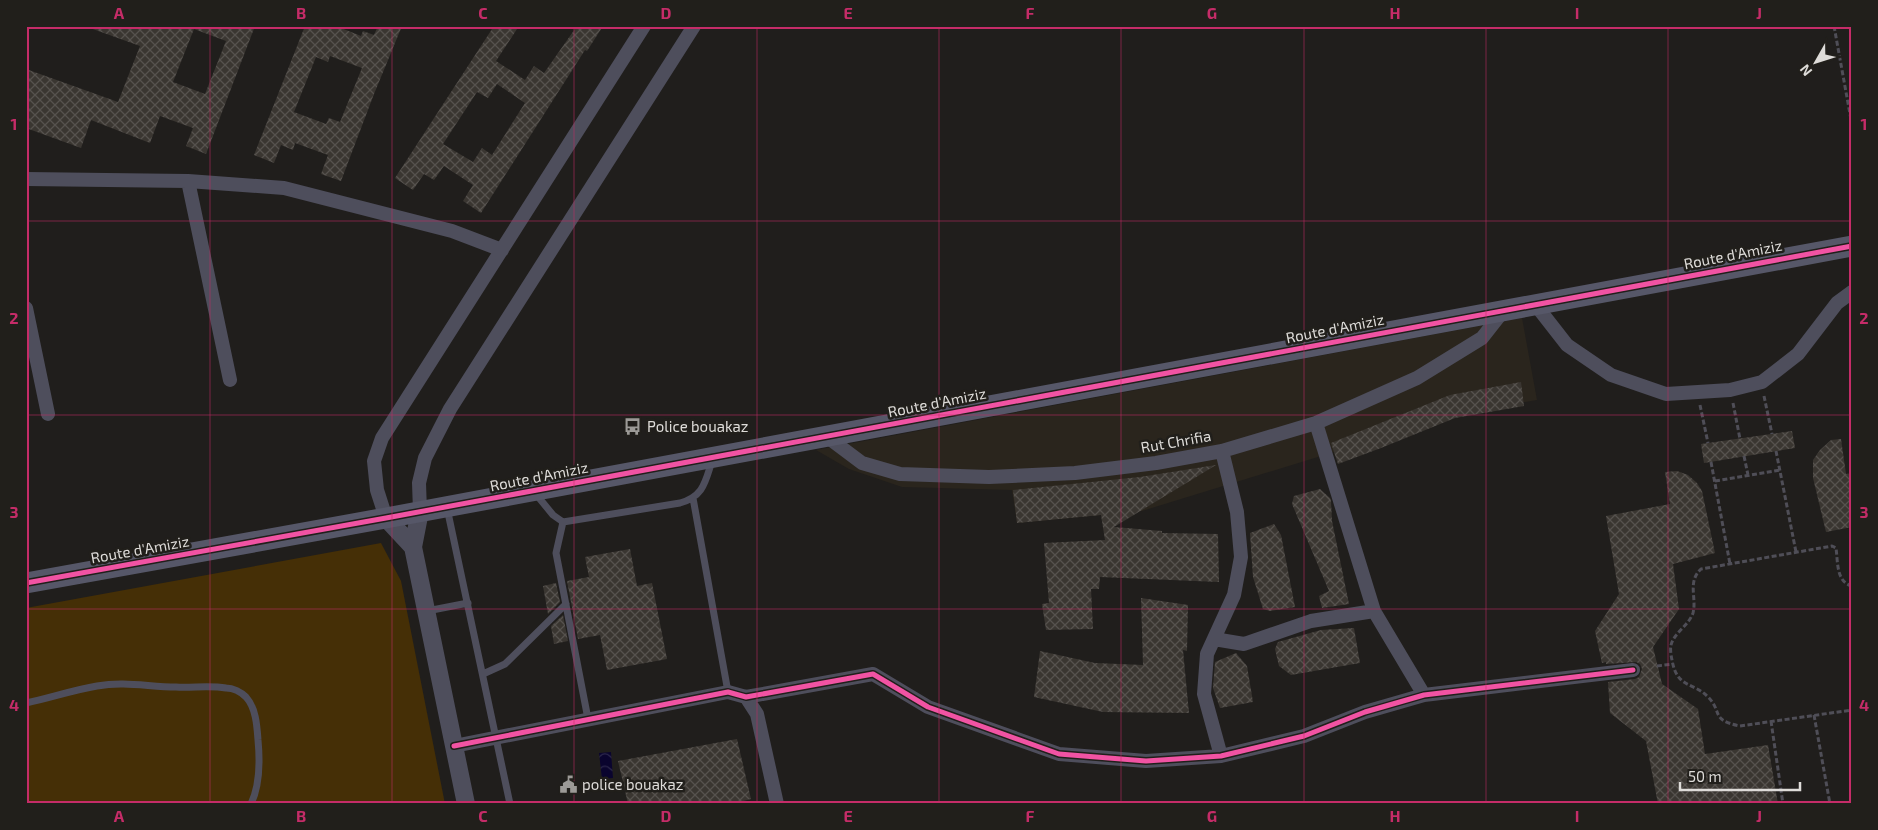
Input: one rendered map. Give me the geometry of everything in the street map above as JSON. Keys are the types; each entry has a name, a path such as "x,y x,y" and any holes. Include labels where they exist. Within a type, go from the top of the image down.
{"main road":[{"name":"Route d'Amiziz","path":"26,583 1852,246"}],"street":[{"path":"413,547 386,518 377,490 374,461 382,438 644,26"},
{"path":"466,804 413,547 420,511 418,484 425,458 450,408 694,26"},
{"path":"26,179 188,181 284,188 452,231 502,250"},
{"path":"188,181 230,380"},
{"path":"1535,304 1567,345 1611,375 1666,394 1698,393 1730,390 1762,382 1798,354 1837,303 1852,292"},
{"path":"26,308 48,414"},
{"name":"Rut Chrifia","path":"826,436 862,463 900,474 989,477 1075,473 1156,463 1222,451 1316,423 1416,378 1482,338 1504,310"},
{"path":"1316,423 1374,611 1424,695"},
{"path":"1221,756 1204,694 1207,654 1234,596 1241,557 1237,512 1222,451"},
{"path":"1214,639 1244,644 1310,621 1374,611"},
{"path":"454,746 728,692 746,697 874,674 928,708 1060,754 1146,761 1221,756 1304,736 1365,712 1424,695 1633,670"},
{"path":"746,697 756,714 777,804"}],"lane":[{"path":"534,490 553,516 563,522 680,503 693,498 703,488 713,457"},
{"path":"693,498 728,692"},
{"path":"447,506 510,804"},
{"path":"563,522 556,553 588,719"},
{"path":"426,611 468,603"},
{"path":"483,674 504,664 566,604"},
{"path":"26,703 97,686 135,683 175,687 219,687 237,691 246,696 252,705 256,722 260,756 258,778 251,804"}],"path":[{"path":"1834,26 1852,126"},
{"path":"1762,382 1772,434"},
{"path":"1730,390 1740,439"},
{"path":"1698,393 1708,443"},
{"path":"1776,451 1796,552"},
{"path":"1744,456 1748,475"},
{"path":"1711,462 1730,564"},
{"path":"1715,481 1780,470"},
{"path":"1852,586 1843,582 1840,577 1836,548 1828,546 1701,569 1695,575 1693,583 1693,612 1671,644 1673,664 1677,675 1686,685 1708,697 1717,716 1727,722 1740,726 1852,710"},
{"path":"1657,666 1673,664"},
{"path":"1814,715 1830,804"},
{"path":"1771,721 1783,804"}],"shaded area":[{"path":"1522,318 1537,400 1464,412 1142,511 1017,523 1012,490 902,487 849,469 816,450"},
{"path":"381,543 401,581 445,804 26,804 26,608"}],"water":[{"path":"611,752 613,778 602,779 599,753"}],"building":[{"path":"90,26 255,26 206,154 186,146 193,128 160,116 150,143 91,120 81,148 26,128 26,69 118,102 140,46 90,28","holes":["194,29 226,41 205,94 173,82"]},
{"path":"305,26 336,26 361,36 363,31 374,35 378,26 402,26 341,181 321,174 328,155 295,143 293,150 281,145 274,163 254,155","holes":["330,56 362,68 340,122 329,118 326,124 294,112 316,57 328,62"]},
{"path":"494,26 519,26 496,61 525,80 534,66 544,73 577,26 603,26 587,51 585,50 481,213 463,201 473,185 444,166 434,180 424,174 413,190 395,178","holes":["497,84 525,103 492,155 482,148 473,162 443,144 477,92 488,98"]},
{"path":"1521,382 1524,406 1455,418 1338,464 1331,443 1450,395"},
{"path":"1792,431 1795,448 1704,463 1701,444"},
{"path":"1841,439 1846,474 1852,473 1852,527 1826,532 1813,478 1813,460 1831,440"},
{"path":"1216,465 1114,527 1162,531 1162,533 1218,534 1219,582 1100,577 1099,589 1091,589 1093,629 1046,630 1042,604 1049,603 1044,543 1105,540 1101,515 1017,523 1013,490 1140,477"},
{"path":"1677,471 1688,475 1697,483 1702,491 1715,553 1673,564 1679,609 1653,647 1662,684 1698,709 1705,754 1768,745 1778,804 1658,804 1646,741 1610,713 1608,682 1635,679 1639,677 1642,669 1640,664 1636,662 1602,663 1595,631 1619,594 1606,516 1670,504 1665,472"},
{"path":"1320,489 1331,501 1332,521 1349,604 1322,608 1319,596 1329,591 1292,504 1294,496"},
{"path":"1274,524 1281,535 1295,607 1270,611 1263,609 1253,577 1250,533"},
{"path":"630,549 637,586 652,583 667,659 607,670 600,635 578,639 567,581 589,577 585,557"},
{"path":"556,583 560,602 548,614 543,586"},
{"path":"1141,598 1188,605 1187,651 1183,650 1189,713 1103,712 1034,697 1040,651 1095,663 1143,665"},
{"path":"563,615 568,641 554,644 551,626"},
{"path":"1354,628 1360,663 1291,675 1279,666 1275,649 1278,642 1321,630"},
{"path":"1236,653 1247,666 1253,702 1220,708 1213,688 1215,662"},
{"path":"737,739 751,799 732,804 628,804 618,761"}],"cycle path":[{"path":"26,583 1852,246"},
{"path":"454,746 728,692 746,697 873,674 928,707 1059,754 1146,761 1221,756 1304,736 1365,712 1424,695 1633,670"}],"place":[{"name":"Police bouakaz","path":"633,427"},
{"name":"police bouakaz","path":"568,785"}]}
